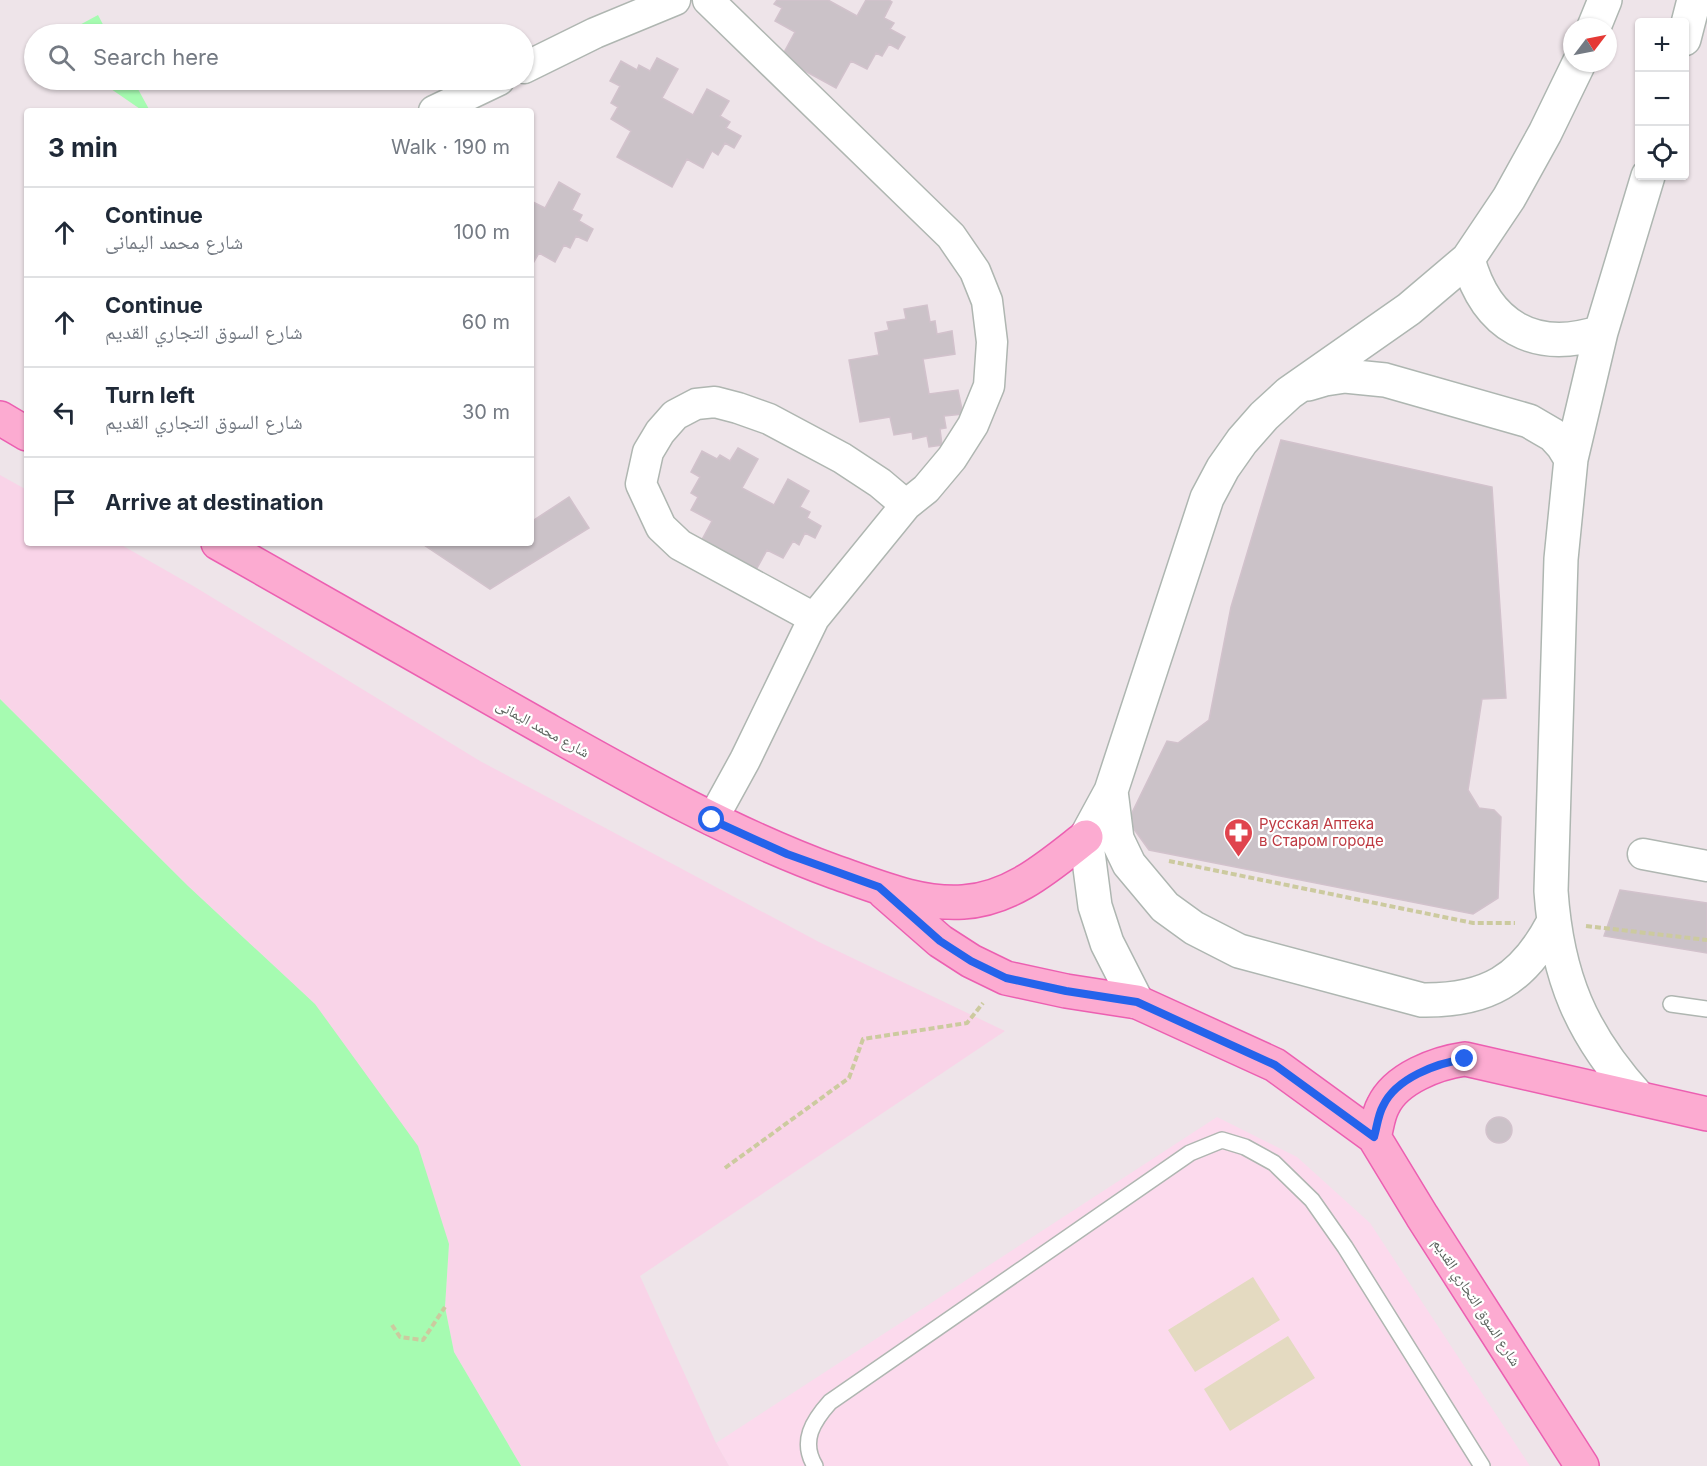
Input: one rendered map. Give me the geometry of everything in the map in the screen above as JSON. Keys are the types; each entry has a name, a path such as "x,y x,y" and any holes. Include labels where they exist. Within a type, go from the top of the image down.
{"main road":[{"path":"1598,18 1605,0"},
{"path":"1689,20 1694,0"},
{"path":"1137,1002 1117,966 1095,906 1086,837 1111,791 1207,498 1223,468 1242,441 1288,393 1409,309 1468,259 1509,198 1545,133 1575,72"},
{"path":"1639,1098 1616,1073 1596,1045 1580,1015 1564,974 1553,923 1551,891 1561,559 1571,459 1601,332 1647,180"},
{"path":"1468,259 1483,298 1497,314 1514,327 1530,335 1557,340 1584,337 1601,332"},
{"path":"1288,393 1325,379 1345,376 1385,380 1529,421 1553,435 1571,459"},
{"path":"0,418 24,432"},
{"name":"شارع محمد اليمانى","path":"224,546 493,700 712,820 787,854 879,887 919,899 941,902 984,900 1011,890 1036,876 1086,837"},
{"path":"1111,791 1117,839 1129,864 1146,886 1165,907 1194,928 1239,951 1422,1000 1446,1000 1469,997 1491,989 1511,977 1535,952 1553,923"},
{"name":"شارع محمد اليمانى","path":"879,887 940,941 971,961 1006,978 1066,991 1137,1002"},
{"name":"شارع السوق التجاري القديم","path":"1137,1002 1275,1065 1374,1137 1582,1466"},
{"path":"1374,1137 1383,1105 1395,1090 1428,1069 1446,1062 1465,1059 1707,1114"}],"street":[{"path":"534,63 595,33 675,0"},
{"path":"708,0 951,236 975,271 987,301 992,342 989,386 973,425 952,458 926,489 906,505 814,618 745,760 712,820"},
{"path":"440,108 478,90"},
{"path":"814,618 680,545 661,527 641,484 648,452 660,432 675,415 696,404 715,402 738,408 769,419 842,458 880,483 906,505"},
{"path":"1643,854 1707,866"}],"lane":[{"path":"1671,1004 1707,1009"},
{"path":"815,1466 808,1451 808,1433 816,1418 830,1402 1190,1153 1222,1140 1245,1147 1274,1163 1312,1200 1346,1247 1482,1466"}],"path":[{"path":"1165,860 1473,923 1553,923 1707,940"},
{"path":"725,1168 849,1077 863,1039 967,1023 1006,978"},
{"path":"392,1325 400,1337 423,1340 445,1307"}],"shaded area":[{"path":"98,15 103,24 81,24"},
{"path":"113,90 138,90 148,108 139,108"},
{"path":"0,699 188,886 315,1004 418,1146 449,1244 445,1307 454,1352 521,1466 0,1466"},
{"path":"1217,1117 1297,1157 1370,1223 1530,1466 729,1466 716,1443"},
{"path":"1253,1277 1280,1320 1195,1372 1168,1330"},
{"path":"1288,1336 1315,1378 1230,1431 1204,1389"}],"sand":[{"path":"0,475 24,488 24,546 123,546 195,587 480,761 819,942 1005,1031 640,1276 716,1443 729,1466 521,1466 454,1352 445,1307 449,1244 315,1004 188,886 0,699"}],"building":[{"path":"777,0 828,0 857,16 866,0 889,0 892,2 884,18 894,23 890,29 905,37 898,49 889,44 882,56 876,53 867,69 851,61 836,88 781,58 795,32 775,21 782,8 774,4"},
{"path":"657,58 678,69 662,98 693,115 707,89 729,101 720,116 730,122 726,128 741,136 734,148 725,143 718,155 712,151 703,168 687,159 672,187 617,157 631,131 611,119 618,107 611,103 620,86 610,81 621,61 637,70 639,65 650,71"},
{"path":"559,182 580,194 572,210 582,215 579,221 593,229 587,241 576,236 570,248 564,245 555,262 539,253 534,262 534,202 545,208"},
{"path":"927,305 930,322 935,321 937,334 952,331 955,354 923,359 929,394 958,390 963,414 944,416 946,428 940,429 942,445 929,447 927,436 913,439 912,432 894,435 890,417 860,422 849,360 879,355 875,333 889,330 887,322 906,319 904,309"},
{"path":"1281,440 1492,487 1506,698 1482,699 1468,790 1479,808 1494,810 1501,817 1498,898 1473,914 1149,850 1128,821 1167,741 1178,743 1209,720 1231,607"},
{"path":"738,448 758,459 742,488 774,505 788,479 809,491 800,507 810,512 807,518 821,526 815,538 805,533 799,545 793,541 783,558 767,550 752,577 698,547 712,521 691,510 698,497 691,493 700,477 691,472 702,451 717,459 720,455 730,461"},
{"path":"569,497 589,528 490,589 426,546 534,546 534,520"},
{"path":"1620,890 1707,903 1707,953 1604,936"},
{"path":"1499,1117 1508,1121 1512,1130 1508,1139 1499,1143 1490,1139 1486,1130 1490,1121"}],"place":[{"name":"Русская Аптека в Старом городе","path":"1238,858"}],"route":[{"path":"712,820 787,854 879,887 940,941 971,961 1006,978 1066,991 1137,1002 1275,1065 1374,1137 1383,1105 1395,1090 1428,1069 1446,1062 1465,1059"}]}
